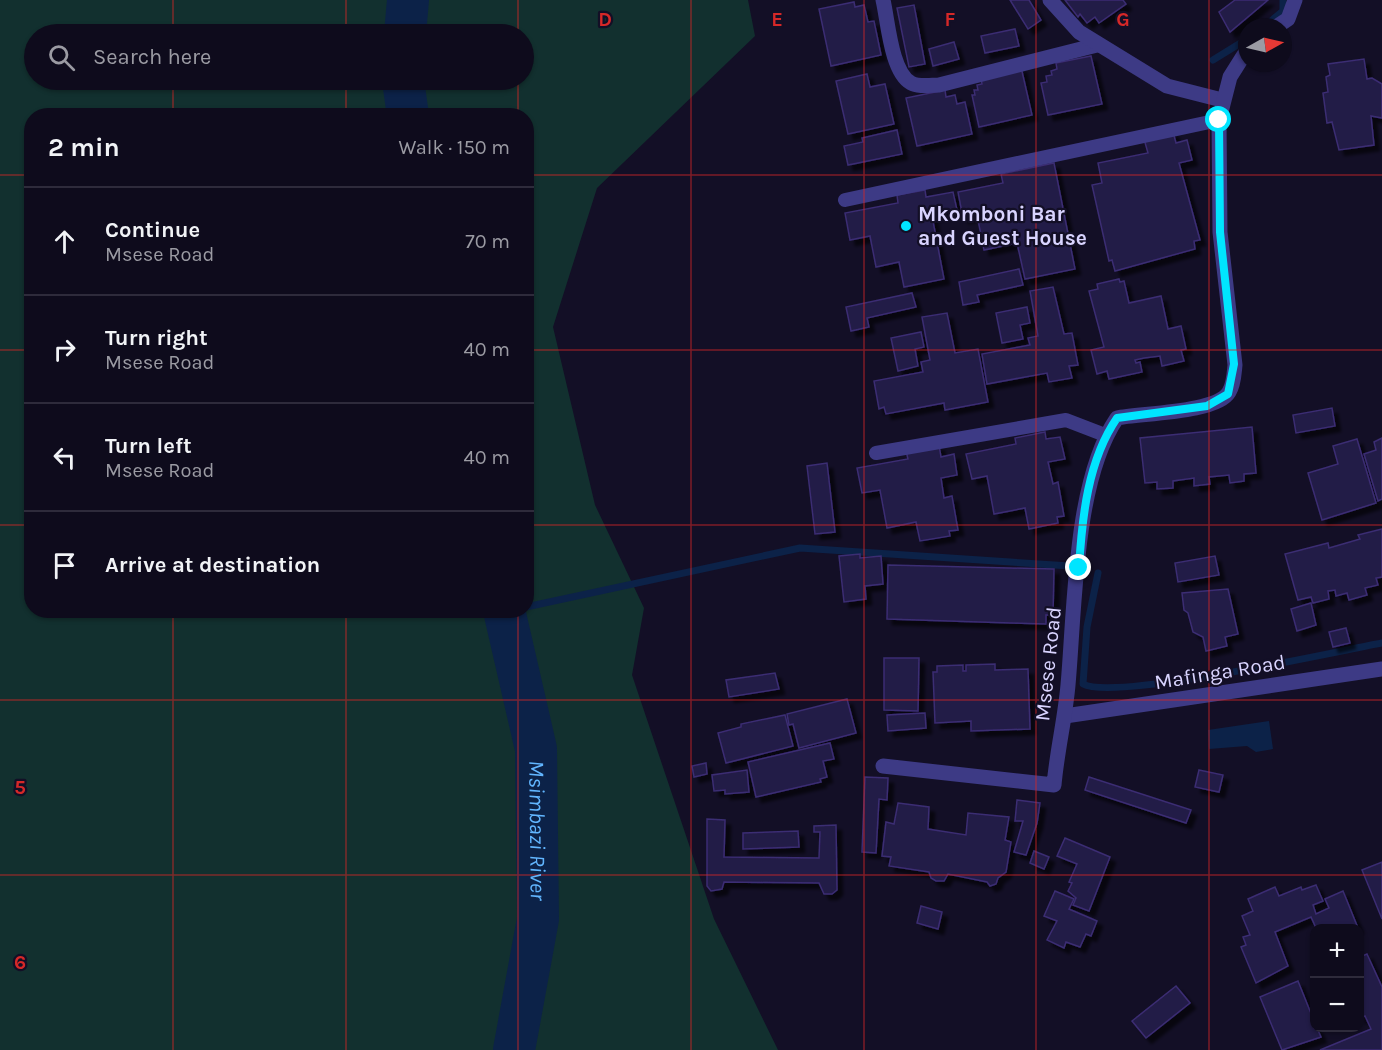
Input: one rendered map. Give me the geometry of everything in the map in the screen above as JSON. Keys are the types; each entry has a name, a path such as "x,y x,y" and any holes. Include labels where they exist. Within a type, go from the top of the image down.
{"street":[{"path":"883,0 896,63 900,74 912,84 939,85 1097,45"},
{"path":"1050,0 1079,32 1167,86 1222,100"},
{"path":"1288,18 1295,0"},
{"name":"Msese Road","path":"883,766 1054,785 1065,716 1081,534 1097,454 1105,435 1117,418 1207,406 1228,394 1234,364 1220,232 1219,120 1222,100 1230,77 1238,64"},
{"name":"Mafinga Road","path":"1065,716 1382,669"}],"lane":[{"path":"844,200 1219,120"},
{"path":"876,453 1065,420 1105,435"}],"green space":[{"path":"0,0 748,0 755,36 597,188 553,327 595,505 644,608 632,675 714,919 778,1050 0,1050"}],"water":[{"path":"1269,721 1273,749 1256,752 1247,746 1209,749 1208,730"}],"building":[{"path":"1010,0 1029,0 1041,20 1028,29"},
{"path":"1065,0 1123,0 1126,4 1099,23 1095,17 1087,23 1080,14 1078,17"},
{"path":"1235,0 1268,0 1247,18 1238,18 1238,25 1230,32 1219,12"},
{"path":"854,2 855,7 864,5 868,22 874,21 881,55 831,66 819,9"},
{"path":"914,5 925,64 909,67 897,8"},
{"path":"1015,29 1019,46 985,53 981,36"},
{"path":"954,42 959,59 933,66 929,49"},
{"path":"1091,56 1102,104 1048,115 1041,83 1047,82 1046,76 1052,75 1051,71 1057,69 1056,63"},
{"path":"1364,59 1367,79 1372,78 1382,84 1382,118 1371,116 1374,145 1339,150 1332,122 1327,123 1323,93 1328,92 1326,77 1330,75 1328,64"},
{"path":"1021,67 1032,115 979,127 972,95 975,95 974,90 978,90 977,85 982,84 981,79"},
{"path":"867,74 870,87 885,84 894,124 848,134 836,81"},
{"path":"945,90 946,97 955,95 957,104 965,102 972,134 917,146 906,98"},
{"path":"897,130 902,154 848,165 844,146 863,142 862,138"},
{"path":"1173,132 1176,143 1187,140 1192,160 1179,163 1200,240 1194,241 1195,249 1115,271 1112,260 1109,261 1092,185 1102,183 1098,163 1148,153 1144,139"},
{"path":"1054,163 1075,269 1025,279 1017,243 984,250 977,215 963,218 958,192 1003,183 1001,174"},
{"path":"925,190 926,197 953,192 957,210 932,216 944,279 904,287 899,262 876,267 870,236 850,240 845,213 898,203 897,195"},
{"path":"1019,269 1023,285 977,295 979,302 963,305 959,282"},
{"path":"1119,279 1120,282 1124,281 1129,303 1161,296 1168,329 1181,326 1186,349 1181,350 1184,361 1162,366 1160,356 1144,358 1135,360 1136,363 1140,362 1142,372 1109,379 1107,371 1097,374 1091,350 1104,347 1089,291 1098,289 1097,284"},
{"path":"1053,287 1064,334 1072,333 1078,365 1069,366 1072,378 1049,382 1047,373 987,384 982,354 1030,345 1028,338 1038,336 1030,291"},
{"path":"912,293 916,307 867,318 869,327 851,331 846,307"},
{"path":"1027,307 1030,323 1020,325 1023,339 1002,343 996,313"},
{"path":"947,313 955,353 978,349 988,402 945,410 944,403 886,414 884,407 879,409 874,381 923,372 921,362 930,360 922,317"},
{"path":"921,332 924,347 915,349 918,366 898,371 891,338"},
{"path":"1332,408 1335,426 1296,433 1293,415"},
{"path":"1252,427 1256,473 1244,474 1244,481 1230,483 1229,475 1209,477 1210,484 1194,486 1194,478 1173,481 1173,488 1157,489 1157,482 1145,483 1140,438"},
{"path":"1045,432 1046,439 1060,437 1065,459 1048,462 1053,484 1058,482 1064,516 1057,517 1058,523 1029,529 1025,508 994,514 987,476 972,479 966,454 1016,444 1015,438"},
{"path":"1382,438 1382,499 1378,501 1364,454 1376,450 1374,442"},
{"path":"1357,439 1376,503 1322,520 1308,473 1338,464 1333,446"},
{"path":"939,445 941,457 954,454 957,475 941,478 944,498 952,496 958,530 949,531 950,536 920,541 916,522 887,528 880,490 862,493 857,468 908,459 906,451"},
{"path":"827,463 835,532 815,534 807,466"},
{"path":"1382,529 1382,577 1376,578 1378,585 1365,588 1367,595 1349,600 1347,593 1336,596 1335,590 1328,591 1329,599 1313,603 1311,597 1298,600 1285,554 1328,543 1329,548 1360,539 1358,535"},
{"path":"860,554 860,558 881,556 883,584 865,586 866,599 844,602 839,556"},
{"path":"1215,556 1219,575 1178,582 1175,563"},
{"path":"888,565 1054,569 1053,615 1046,615 1046,624 887,619"},
{"path":"1228,589 1238,634 1225,637 1227,646 1206,651 1203,637 1193,632 1188,613 1184,610 1182,593"},
{"path":"1311,603 1316,625 1297,631 1291,609"},
{"path":"1346,628 1350,643 1333,647 1329,632"},
{"path":"884,658 919,658 918,711 884,710"},
{"path":"995,664 995,670 1028,669 1030,729 971,731 971,721 935,723 933,672 937,672 937,666 963,665 963,671 966,671 966,665"},
{"path":"775,673 779,689 729,697 726,680"},
{"path":"847,699 856,733 799,748 793,724 789,725 787,714"},
{"path":"925,713 926,728 888,731 887,715"},
{"path":"785,715 793,746 726,763 718,733 741,727 741,724"},
{"path":"830,743 834,759 823,761 827,777 820,779 821,782 756,797 748,762"},
{"path":"706,763 707,774 694,777 692,766"},
{"path":"747,770 749,792 725,794 725,790 714,791 712,775"},
{"path":"1199,770 1223,775 1219,792 1195,787"},
{"path":"865,777 888,778 887,800 879,799 876,853 862,852"},
{"path":"1089,777 1191,810 1186,823 1085,790"},
{"path":"1017,800 1040,803 1037,823 1026,855 1014,852 1023,821 1015,821"},
{"path":"898,803 929,807 928,829 966,835 968,813 1009,817 1005,840 1011,842 1006,872 998,878 996,884 990,886 987,882 948,874 944,881 936,881 931,878 929,872 889,866 891,857 882,856 886,822 894,824"},
{"path":"707,819 725,820 724,857 819,858 820,832 814,832 814,826 836,825 837,890 832,894 824,894 819,883 724,882 722,889 711,891 707,886"},
{"path":"798,831 799,847 743,849 743,833"},
{"path":"1065,838 1110,857 1089,911 1073,905 1076,898 1068,891 1072,883 1069,882 1077,864 1057,856"},
{"path":"1034,851 1049,857 1044,869 1030,863"},
{"path":"1382,862 1382,919 1362,870"},
{"path":"1316,885 1323,901 1313,905 1316,914 1329,908 1325,899 1343,891 1356,924 1314,924 1311,917 1275,932 1288,966 1256,983 1241,947 1246,945 1243,937 1250,935 1242,916 1253,911 1248,899 1275,887 1279,896 1301,887 1302,890"},
{"path":"1055,891 1074,899 1069,909 1097,921 1091,936 1086,934 1080,947 1066,942 1064,948 1047,940 1057,921 1044,916"},
{"path":"921,906 942,912 938,929 917,923"},
{"path":"1367,954 1382,987 1382,1050 1320,1050 1371,1029 1364,1016 1364,955"},
{"path":"1298,981 1310,1011 1310,1032 1319,1032 1321,1037 1282,1050 1260,997"},
{"path":"1176,986 1190,1003 1146,1038 1132,1021"}],"waterway":[{"name":"Msimbazi River","path":"406,24 408,0"},
{"path":"1275,18 1283,11 1283,0"},
{"path":"1213,60 1238,45"},
{"name":"Msimbazi River","path":"404,90 407,108"},
{"path":"534,605 800,548 1070,566"},
{"path":"1098,573 1087,627 1083,684 1103,687 1136,686 1179,681 1382,643"},
{"name":"Msimbazi River","path":"506,618 536,749 538,919 514,1050"}],"place":[{"name":"Mkomboni Bar and Guest House","path":"906,226"}],"route":[{"path":"1079,568 1081,534 1097,454 1105,435 1117,418 1207,406 1228,394 1233,379 1234,364 1220,232 1219,120"}]}
